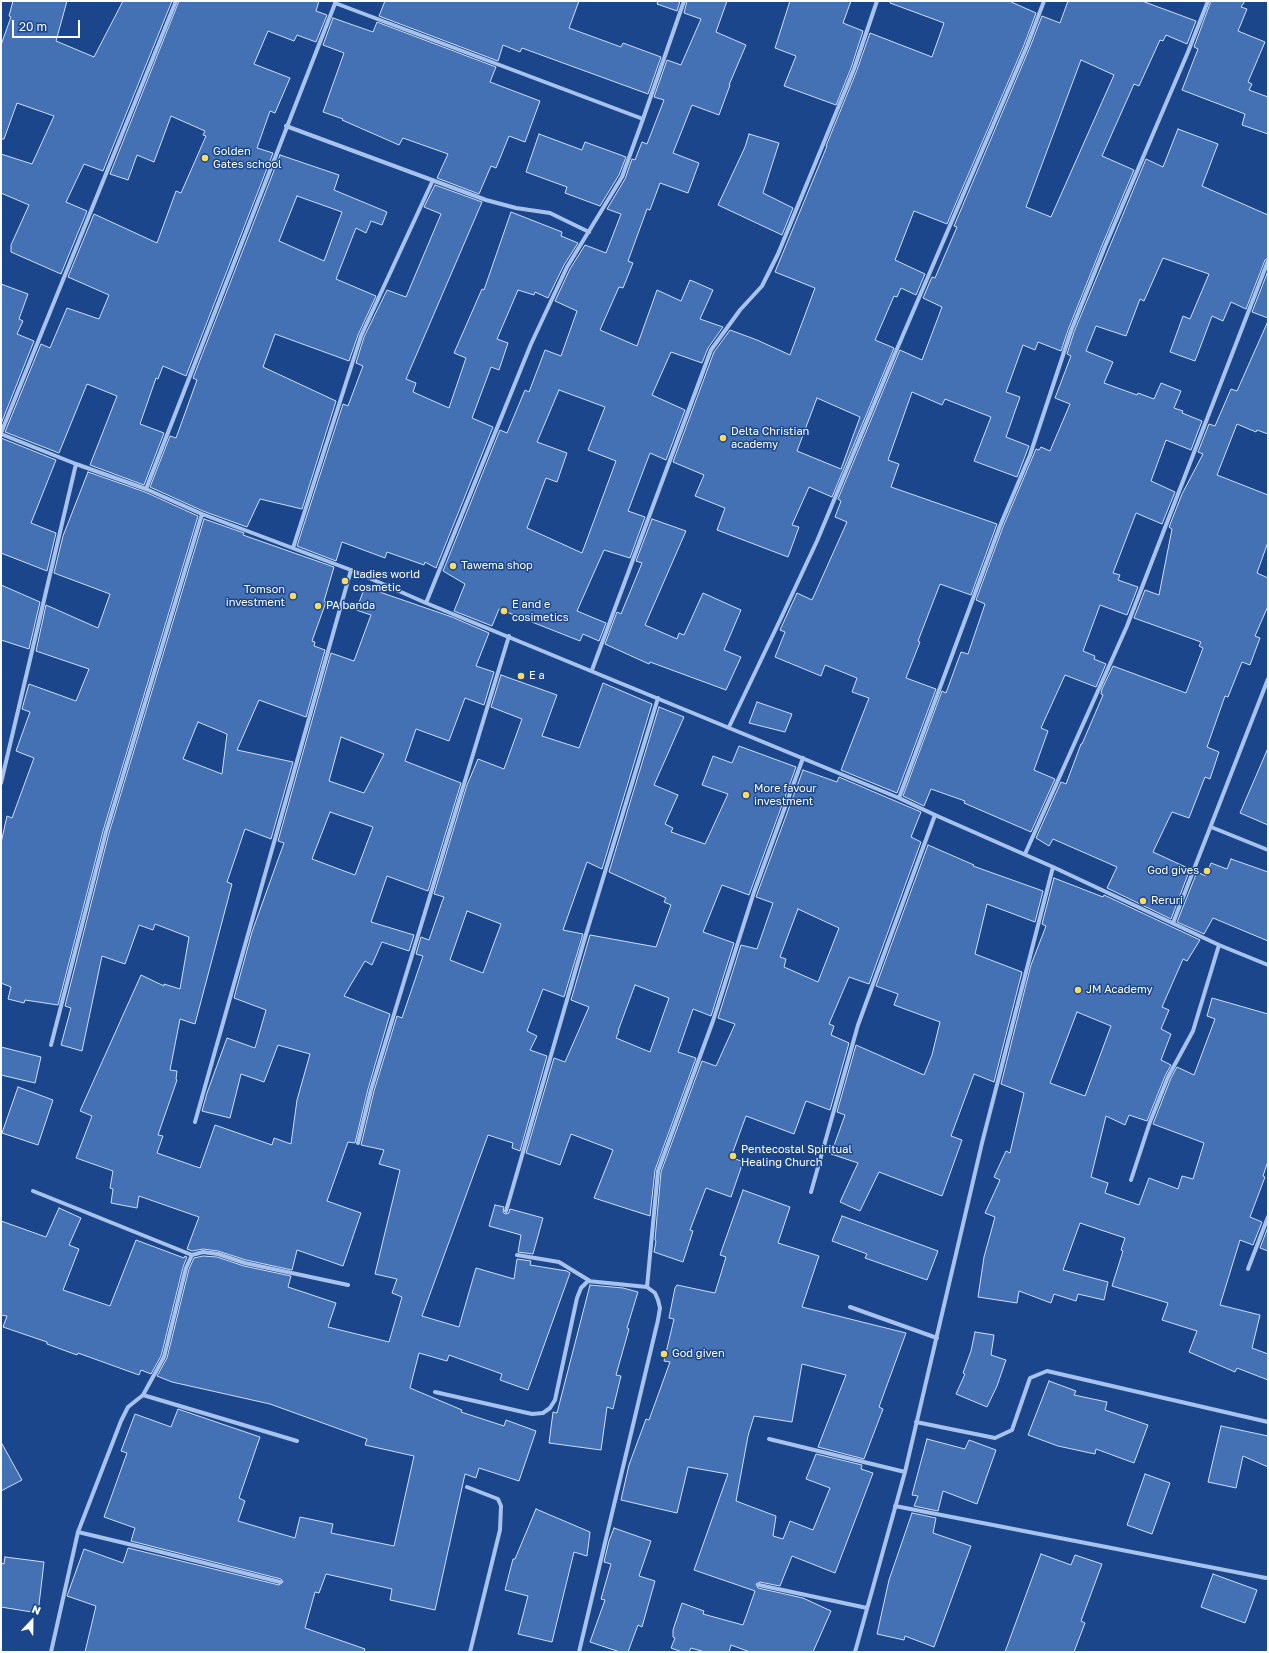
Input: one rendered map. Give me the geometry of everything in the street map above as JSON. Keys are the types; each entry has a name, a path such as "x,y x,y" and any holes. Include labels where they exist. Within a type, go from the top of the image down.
{"street":[{"path":"176,1 1,433 76,464 146,489 202,514 351,570 426,603 729,726 899,798 934,815 1054,867 1219,945 1268,965"},
{"path":"426,603 531,344 567,266 622,177 684,1"},
{"path":"592,670 711,350 740,310 762,286 778,254 854,69 877,1"},
{"path":"729,726 782,618 817,541 894,356 1027,46 1044,1"},
{"path":"899,798 1000,526 1030,456 1071,331 1208,1"},
{"path":"146,489 335,2 643,119"},
{"path":"286,126 486,200 516,208 550,214 589,232"},
{"path":"293,548 361,336 433,180"},
{"path":"1025,854 1127,626 1268,261"},
{"path":"1,784 76,464"},
{"path":"51,1045 106,832 202,514"},
{"path":"195,1122 351,570"},
{"path":"358,1143 371,1090 509,636"},
{"path":"1174,923 1268,679"},
{"path":"506,1211 584,940 658,698"},
{"path":"647,1287 658,1171 713,1021 754,892 803,758"},
{"path":"811,1192 858,1025 934,815"},
{"path":"1210,827 1268,850"},
{"path":"855,1652 905,1472 982,1143 1054,867"},
{"path":"1131,1180 1150,1122 1168,1077 1193,1031 1219,945"},
{"path":"33,1191 192,1255 203,1252 218,1254 245,1263 348,1285"},
{"path":"1248,1269 1268,1217"},
{"path":"51,1652 78,1532 121,1421 128,1408 144,1395 164,1357 186,1268 192,1255"},
{"path":"517,1255 559,1262 590,1281 647,1287 654,1293 660,1308 579,1652"},
{"path":"435,1392 532,1414 543,1412 550,1408 555,1400 581,1288 590,1281"},
{"path":"850,1307 937,1338"},
{"path":"916,1422 995,1438 1012,1430 1030,1378 1047,1371 1268,1422"},
{"path":"144,1395 297,1441"},
{"path":"769,1439 905,1472"},
{"path":"467,1487 498,1499 502,1506 500,1530 470,1652"},
{"path":"895,1506 1266,1578"},
{"path":"78,1532 280,1582"},
{"path":"759,1585 867,1608"}],"building":[{"path":"13,1 67,1 56,41 94,57 123,1 172,1 103,171 84,164 66,202 87,211 61,274 11,252 11,245 29,205 1,193 1,154 32,164 54,116 17,103 4,139 1,139 1,45 11,17 9,16"},
{"path":"179,1 319,1 316,11 327,15 316,42 297,35 294,41 268,31 254,64 290,78 275,113 270,111 257,148 273,153 186,376 163,366 158,379 156,378 140,424 164,433 144,485 90,465 117,396 87,384 59,453 5,432 41,344 50,348 67,308 99,319 109,295 68,277 94,214 157,243 176,191 181,193 206,136 203,135 205,131 171,116 154,162 137,155 128,180 110,174"},
{"path":"385,1 579,1 569,28 621,47 623,43 661,57 648,94 522,48 520,52 503,45 498,61 379,16"},
{"path":"658,1 680,1 677,11 657,4"},
{"path":"687,1 727,1 716,32 746,45 729,85 719,115 692,105 673,153 699,163 688,193 660,183 650,210 647,209 628,261 633,263 623,288 619,287 600,330 637,346 657,290 681,301 690,280 713,290 700,319 723,327 708,348 702,363 671,352 652,395 685,410 666,460 650,453 628,511 645,517 630,558 604,550 577,611 606,623 599,641 583,634 580,641 499,609 492,626 454,611 465,584 443,571 500,430 507,433 525,390 529,392 545,350 561,356 577,311 555,301 570,269 585,245 606,253 621,214 607,209 625,179 632,159 635,160 642,142 647,144 664,100 654,97 667,60 681,65 701,19 684,13","holes":["559,390 605,407 588,450 616,461 582,553 527,528 546,478 557,482 567,453 537,442"]},
{"path":"790,1 851,1 843,23 863,31 851,68 836,105 784,86 796,56 775,48"},
{"path":"890,1 1009,1 1036,13 1024,45 947,224 914,211 895,260 925,274 916,295 901,288 897,297 894,296 875,340 894,348 832,497 809,487 792,525 799,527 788,557 717,530 725,508 695,496 704,475 673,462 714,352 730,330 790,355 815,288 775,272 827,146 870,33 932,57 944,23 890,3","holes":["817,398 860,417 841,469 797,451"]},
{"path":"1068,1 1142,1 1196,21 1187,44 1166,35 1163,41 1160,40 1139,86 1134,84 1102,156 1134,170 1103,243 1061,351 1038,342 1035,350 1023,345 1006,392 1020,397 1006,437 1029,446 1017,477 974,461 991,417 945,399 942,405 912,392 888,460 899,464 891,487 997,524 971,595 940,584 918,641 920,642 906,678 936,689 897,793 841,770 869,698 852,692 857,678 825,665 821,676 775,657 785,632 780,630 797,593 812,600 847,522 835,517 841,501 838,499 900,350 922,360 942,307 923,298 932,277 935,278 957,227 954,226 1042,16 1060,23","holes":["1081,60 1114,75 1051,217 1026,207"]},
{"path":"1211,1 1245,1 1241,7 1247,9 1238,31 1265,42 1248,82 1252,84 1249,90 1268,97 1268,134 1242,125 1245,114 1182,90 1198,49 1194,47"},
{"path":"333,18 373,32 377,22 496,67 490,82 540,101 525,142 509,136 496,168 491,166 479,194 437,178 448,154 403,138 399,145 342,120 343,119 323,112 344,53 323,45"},
{"path":"1178,129 1218,144 1202,186 1268,215 1268,258 1265,260 1246,309 1231,302 1223,321 1212,316 1195,361 1170,352 1183,316 1190,319 1209,274 1163,258 1144,301 1140,299 1126,336 1096,326 1086,351 1113,362 1104,383 1137,395 1138,393 1154,399 1161,383 1181,391 1174,408 1202,421 1191,450 1166,440 1151,481 1175,492 1162,524 1136,513 1113,573 1120,575 1118,580 1138,587 1127,615 1100,605 1083,651 1095,656 1094,659 1106,664 1096,687 1065,675 1041,728 1048,731 1034,770 1055,779 1031,832 964,803 965,801 931,789 924,806 903,796 942,691 946,693 961,652 968,654 985,604 976,600 1003,527 1036,449 1039,450 1041,447 1050,451 1070,404 1055,398 1071,356 1067,354 1074,332 1146,159 1163,167"},
{"path":"539,134 582,150 585,142 626,157 619,175 600,206 565,193 567,187 526,172"},
{"path":"749,134 779,143 763,193 793,208 782,235 718,205 745,147"},
{"path":"280,155 339,175 334,190 387,212 382,225 371,221 366,233 356,228 336,279 376,296 358,335 349,361 275,334 263,367 336,401 302,509 260,499 247,527 203,511 150,487 170,436 176,438 197,380 193,378","holes":["297,196 342,212 324,261 279,241"]},
{"path":"435,185 482,202 406,379 416,383 413,392 449,408 466,358 454,353 482,289 484,290 511,212 562,232 561,236 578,243 564,265 548,298 535,292 534,295 518,290 497,339 508,343 499,370 491,367 472,418 493,427 436,568 425,562 424,565 387,552 385,558 342,542 336,561 297,546 343,404 348,406 363,366 356,363 364,337 387,290 406,297 441,214 424,207"},
{"path":"1268,271 1268,318 1252,312"},
{"path":"1,284 28,294 19,319 23,321 17,334 34,341 1,424"},
{"path":"1268,321 1268,434 1257,430 1256,432 1237,424 1217,475 1268,495 1268,542 1257,573 1268,578 1268,606 1255,636 1260,638 1250,665 1242,662 1228,697 1225,696 1207,747 1219,752 1210,779 1205,777 1189,818 1172,812 1153,852 1190,869 1171,919 1107,888 1117,867 1053,839 1049,846 1036,838 1061,782 1066,784 1081,744 1103,695 1101,694 1102,689 1113,666 1186,693 1203,648 1199,646 1201,642 1134,618 1145,590 1159,595 1172,529 1169,527 1182,494 1203,454 1198,452 1209,424 1215,426 1231,389 1237,391"},
{"path":"1,438 56,460 31,523 56,533 47,571 1,553"},
{"path":"88,472 145,492 198,516 103,831 58,1005 25,1000 24,1003 8,999 11,987 1,983 1,843 7,816 12,818 34,758 16,751 30,712 22,709 29,684 76,701 89,669 36,651 46,605 98,628 110,594 54,573 63,536"},
{"path":"204,519 244,533 243,535 334,567 324,601 326,602 312,641 315,642 314,646 325,650 306,717 259,700 237,750 293,762 271,839 245,829 227,882 232,884 195,1024 180,1019 170,1070 177,1071 177,1080 158,1135 163,1136 157,1153 200,1168 215,1125 272,1145 274,1138 291,1144 297,1100 310,1054 278,1045 264,1082 241,1074 230,1118 202,1111 227,1038 255,1048 266,1010 234,998 252,932 284,843 278,841 331,653 354,661 371,615 356,610 365,587 452,617 489,633 476,666 494,672 484,705 465,698 449,741 416,729 405,761 461,783 428,891 387,876 371,922 414,935 409,951 382,942 372,965 365,961 344,996 390,1014 368,1089 355,1143 348,1142 327,1201 361,1213 343,1266 297,1250 292,1270 246,1260 218,1251 203,1249 192,1251 187,1249 199,1217 139,1196 137,1208 111,1203 113,1189 110,1188 113,1171 76,1158 92,1116 80,1111 141,975 164,986 164,984 180,989 189,937 155,924 153,930 139,925 125,964 102,956 82,1051 61,1045 71,1008 65,1006 109,833","holes":["198,722 227,734 222,774 183,759","341,737 384,754 364,793 329,781","330,812 373,827 355,875 312,859"]},
{"path":"652,519 686,531 645,625 677,639 679,633 684,635 703,593 741,610 724,650 741,657 726,690 650,662 649,664 605,644 617,612 621,614 642,563 636,561"},
{"path":"1,585 40,602 29,649 1,640"},
{"path":"501,675 557,695 542,736 579,748 603,683 652,704 602,869 587,862 563,930 583,934 564,997 543,989 527,1031 537,1036 530,1050 547,1056 520,1151 512,1148 513,1143 488,1135 422,1316 459,1327 476,1268 514,1279 517,1259 531,1261 530,1265 567,1271 570,1273 528,1390 500,1380 502,1374 449,1355 447,1361 419,1353 410,1388 462,1410 461,1412 504,1426 506,1420 536,1431 519,1481 479,1468 476,1478 465,1474 435,1610 390,1600 392,1589 326,1574 319,1593 315,1592 305,1628 365,1649 364,1652 85,1652 96,1606 67,1596 84,1549 123,1563 128,1548 279,1585 283,1582 281,1579 131,1541 135,1528 104,1517 127,1453 121,1451 135,1414 171,1427 178,1409 260,1437 239,1498 245,1501 238,1521 295,1538 300,1517 333,1524 331,1533 394,1546 414,1456 365,1445 367,1439 270,1404 172,1382 157,1376 167,1358 189,1269 194,1258 203,1256 217,1257 244,1266 291,1276 288,1287 336,1303 328,1327 389,1342 402,1297 392,1293 397,1279 375,1274 400,1170 379,1164 384,1150 361,1145 374,1091 397,1016 402,1018 423,956 416,954 421,937 429,940 444,897 434,894 467,785 478,759 504,769 522,719 491,707","holes":["467,911 501,924 483,973 450,960"]},
{"path":"757,702 792,714 785,732 749,723"},
{"path":"659,707 684,717 654,785 678,795 665,824 673,828 671,832 705,844 728,794 702,785 713,756 732,763 739,746 796,767 749,895 722,885 703,932 734,943 711,1016 693,1009 678,1052 696,1058 655,1170 650,1216 594,1198 613,1150 571,1134 560,1165 526,1153 554,1058 565,1062 589,1007 571,1000 590,935 656,947 671,905 664,902 666,898 609,872","holes":["635,985 669,998 650,1052 616,1038"]},
{"path":"1268,748 1268,825 1240,813"},
{"path":"803,770 837,782 839,777 921,812 911,837 921,842 869,984 849,977 829,1024 834,1026 831,1035 849,1043 830,1110 806,1101 794,1134 746,1116 731,1157 743,1162 731,1197 706,1188 690,1230 693,1231 683,1262 654,1252 661,1172 702,1061 716,1066 735,1024 718,1018 741,945 757,949 773,903 756,897","holes":["798,909 839,928 818,982 784,967 786,959 780,957"]},
{"path":"928,845 974,865 973,866 1043,891 1035,922 987,904 975,954 1022,972 994,1082 974,1074 951,1136 962,1140 942,1196 879,1172 860,1211 840,1202 858,1163 831,1154 845,1115 837,1112 856,1045 924,1075 932,1055 940,1022 894,1005 898,994 876,986"},
{"path":"1231,859 1268,872 1268,941 1213,918 1204,934 1177,922 1197,872 1206,876 1211,863 1227,869"},
{"path":"1054,878 1103,897 1104,895 1200,940 1187,961 1183,959 1162,1007 1169,1010 1161,1029 1171,1034 1161,1060 1171,1065 1147,1121 1129,1115 1125,1125 1106,1116 1091,1177 1108,1183 1105,1193 1139,1205 1149,1178 1178,1189 1182,1176 1193,1179 1204,1143 1153,1124 1171,1078 1177,1067 1194,1075 1215,1019 1207,1016 1212,998 1268,1014 1268,1161 1263,1176 1265,1177 1250,1217 1262,1222 1253,1245 1240,1240 1220,1305 1260,1315 1252,1348 1268,1354 1268,1380 1237,1368 1235,1372 1189,1352 1197,1331 1162,1320 1168,1303 1112,1286 1123,1251 1121,1250 1125,1238 1080,1223 1063,1270 1108,1282 1104,1300 1078,1294 1076,1301 1054,1294 1051,1303 1019,1291 1017,1303 978,1297 984,1257 995,1217 985,1213 1000,1180 994,1177 1006,1151 1010,1153 1024,1093 1001,1084 1031,965 1046,926 1042,924","holes":["1077,1012 1111,1026 1085,1096 1050,1083"]},
{"path":"1,1047 41,1057 35,1083 1,1075"},
{"path":"18,1087 53,1100 38,1145 2,1133"},
{"path":"743,1190 790,1207 778,1243 819,1256 802,1307 906,1333 879,1407 883,1409 864,1459 818,1447 846,1375 802,1364 792,1422 754,1416 748,1436 736,1501 776,1516 773,1536 783,1539 790,1521 813,1530 830,1488 806,1479 816,1454 862,1465 861,1469 873,1473 835,1573 792,1556 780,1586 760,1582 756,1584 758,1588 803,1598 831,1611 813,1652 750,1652 731,1645 729,1652 705,1652 691,1648 689,1652 682,1652 671,1648 675,1638 673,1637 673,1630 682,1603 704,1611 703,1614 743,1625 755,1591 694,1570 728,1474 688,1467 677,1513 621,1500 629,1465 646,1419 649,1420 670,1362 664,1361 674,1319 669,1318 675,1288 677,1285 715,1293 726,1257 720,1255"},
{"path":"495,1205 504,1207 503,1212 505,1214 509,1213 510,1209 543,1218 533,1254 518,1252 521,1235 489,1226"},
{"path":"59,1208 81,1218 69,1245 79,1249 63,1290 110,1306 136,1240 184,1258 185,1256 187,1257 183,1267 161,1356 151,1374 141,1370 139,1375 78,1353 77,1355 47,1344 47,1342 3,1327 7,1316 1,1315 1,1221 46,1237"},
{"path":"842,1216 938,1251 927,1280 865,1258 867,1254 832,1241"},
{"path":"1268,1227 1268,1251 1260,1248"},
{"path":"590,1285 623,1288 638,1292 627,1328 629,1329 616,1375 621,1376 613,1409 607,1407 601,1450 549,1443 553,1412 557,1413"},
{"path":"975,1332 994,1335 991,1355 1006,1360 997,1386 987,1407 956,1394 965,1374 963,1373 971,1351"},
{"path":"1049,1381 1076,1391 1074,1395 1107,1402 1105,1410 1148,1425 1134,1463 1096,1449 1095,1454 1058,1446 1028,1435"},
{"path":"1221,1426 1268,1436 1268,1467 1243,1456 1236,1488 1208,1482"},
{"path":"927,1439 965,1449 969,1440 996,1450 977,1504 943,1491 938,1511 914,1506 918,1496 912,1495"},
{"path":"1,1442 22,1480 1,1491"},
{"path":"1145,1474 1170,1483 1152,1534 1127,1525"},
{"path":"536,1509 590,1532 587,1556 574,1552 552,1642 518,1634 528,1596 505,1590 513,1559 515,1559"},
{"path":"912,1513 936,1518 933,1533 971,1546 934,1647 905,1636 904,1640 877,1634 889,1580"},
{"path":"614,1528 651,1541 639,1576 655,1581 642,1627 638,1625 628,1652 620,1652 590,1642 605,1600 601,1599 611,1564 604,1562"},
{"path":"1041,1554 1071,1565 1075,1555 1102,1564 1081,1621 1085,1623 1074,1652 1005,1652"},
{"path":"5,1557 44,1562 38,1613 1,1607 1,1563 4,1564"},
{"path":"1213,1574 1257,1590 1245,1623 1201,1607"}],"place":[{"name":"Golden Gates school","path":"205,158"},
{"name":"Delta Christian academy","path":"723,438"},
{"name":"Tawema shop","path":"453,566"},
{"name":"Ladies world cosmetic","path":"345,581"},
{"name":"Tomson investment","path":"293,596"},
{"name":"PA banda","path":"318,606"},
{"name":"E and e cosimetics","path":"504,611"},
{"name":"E a","path":"521,676"},
{"name":"More favour investment","path":"746,795"},
{"name":"God gives","path":"1207,871"},
{"name":"Reruri","path":"1143,901"},
{"name":"JM Academy","path":"1078,990"},
{"name":"Pentecostal Spiritual Healing Church","path":"733,1156"},
{"name":"God given","path":"664,1354"}]}
